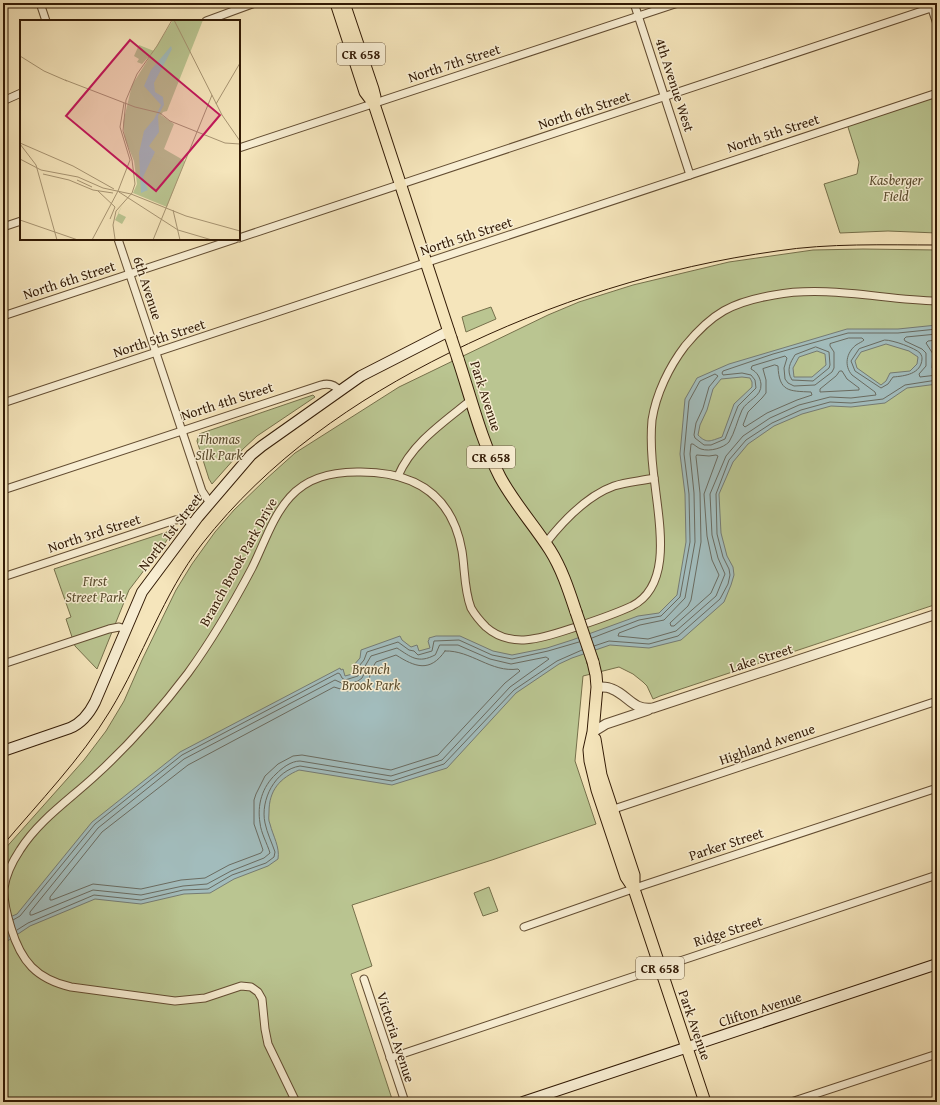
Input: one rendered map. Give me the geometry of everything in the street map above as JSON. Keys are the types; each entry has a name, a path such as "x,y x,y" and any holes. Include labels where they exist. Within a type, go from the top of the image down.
{"main road":[{"name":"Park Avenue","path":"336,3 366,92 374,104"},
{"name":"Park Avenue","path":"344,3 374,93 374,104 485,442 499,474 515,502 545,544 561,572 593,662 597,687 593,732 608,811 626,877 634,889 705,1102"},
{"path":"340,391 365,374 450,335"},
{"name":"North 1st Street","path":"3,751 70,728 84,719 95,702 142,592 193,524 258,449 340,391"},
{"name":"Clifton Avenue","path":"524,1102 937,964"}],"street":[{"path":"40,3 46,20"},
{"path":"209,20 255,3"},
{"name":"4th Avenue West","path":"634,3 690,175"},
{"name":"North 7th Street","path":"240,148 678,3"},
{"path":"933,6 937,24"},
{"name":"North 6th Street","path":"240,238 933,6"},
{"path":"3,101 20,93"},
{"name":"North 5th Street","path":"3,403 937,93"},
{"path":"3,227 20,221"},
{"name":"6th Avenue","path":"118,240 202,491 210,504"},
{"name":"North 6th Street","path":"3,316 232,240"},
{"name":"Branch Brook Park Drive","path":"296,1102 270,1049 265,1029 263,1003 260,995 254,989 248,986 242,986 205,998 175,1001 71,987 52,981 36,971 27,963 17,946 6,909 4,894 6,878 12,864 25,843 46,818 98,772 132,739 155,714 188,673 212,638 236,598 274,520 290,497 310,481 334,473 374,472 398,476 418,484 432,493 442,503 450,516 462,549 468,599 477,618 491,631 506,639 521,640 538,638 562,632 620,612 644,599 652,585 657,573 661,548 651,450 652,420 655,406 663,385 682,351 701,328 720,312 733,306 763,297 799,292 937,301"},
{"name":"North 4th Street","path":"3,490 325,384 334,386 340,391"},
{"path":"398,476 405,462 415,449 440,424 471,400"},
{"path":"545,544 578,508 593,497 616,486 654,478"},
{"name":"North 3rd Street","path":"3,577 175,520 185,519 193,524"},
{"name":"Lake Street","path":"597,687 614,689 639,708 653,708 937,614"},
{"path":"3,664 109,629 119,627 125,629"},
{"name":"Highland Avenue","path":"608,811 937,701"},
{"path":"593,732 606,724 653,708"},
{"name":"Parker Street","path":"524,927 937,788"},
{"name":"Ridge Street","path":"390,1058 937,875"},
{"name":"Victoria Avenue","path":"364,979 404,1102"},
{"path":"791,1102 937,1054"}],"green space":[{"name":"Kasberger Field","path":"937,96 937,233 888,231 840,233 824,184 857,174 859,162 847,124"},
{"name":"Branch Brook Park","path":"813,250 937,250 937,604 653,699 647,686 643,682 633,674 619,667 583,676 575,761 596,824 492,860 352,905 372,966 351,974 393,1102 3,1102 3,851 84,760 106,731 124,701 176,590 192,564 215,532 234,510 295,453 399,387 548,315 579,302 633,285 729,262"},
{"path":"491,307 496,319 466,332 462,317"},
{"name":"Thomas Silk Park","path":"313,395 315,397 257,436 243,449 212,484 197,441 199,434"},
{"name":"First Street Park","path":"173,530 174,531 129,590 97,669 75,646 66,619 71,617 54,569"},
{"path":"489,887 498,911 483,916 474,893"}],"water":[{"path":"937,325 937,384 907,388 885,403 851,407 831,406 802,414 774,426 748,444 733,462 719,494 721,533 727,556 733,567 734,575 731,585 724,602 681,640 649,648 610,645 559,664 516,693 447,768 392,785 299,770 292,773 281,781 273,791 271,797 269,821 277,846 278,859 268,866 234,879 210,893 184,894 141,904 95,899 30,926 3,944 3,920 17,914 92,822 180,752 340,668 341,670 343,669 345,676 356,673 353,666 360,658 361,650 400,636 402,640 411,647 417,645 419,651 430,648 428,641 429,638 436,636 460,636 493,651 512,655 547,648 638,616 659,613 677,595 686,542 685,494 680,454 685,399 697,378 729,364 847,329 898,329","holes":["886,344 909,351 918,357 917,364 910,371 890,373 886,381 881,385 857,368 855,361 861,352","817,351 825,354 826,365 812,377 794,377 793,368 799,357","742,377 750,378 752,387 734,404 722,437 706,441 698,435 700,425 707,410 713,389 721,379"]},
{"path":"3,958 6,998 3,1006"}],"tram line":[{"path":"3,845 59,780 99,729 122,690 164,605 188,563 202,544 255,485 284,459 347,412 414,371 488,335 568,303 608,289 650,277 734,258 797,248 857,245 937,245"}]}
